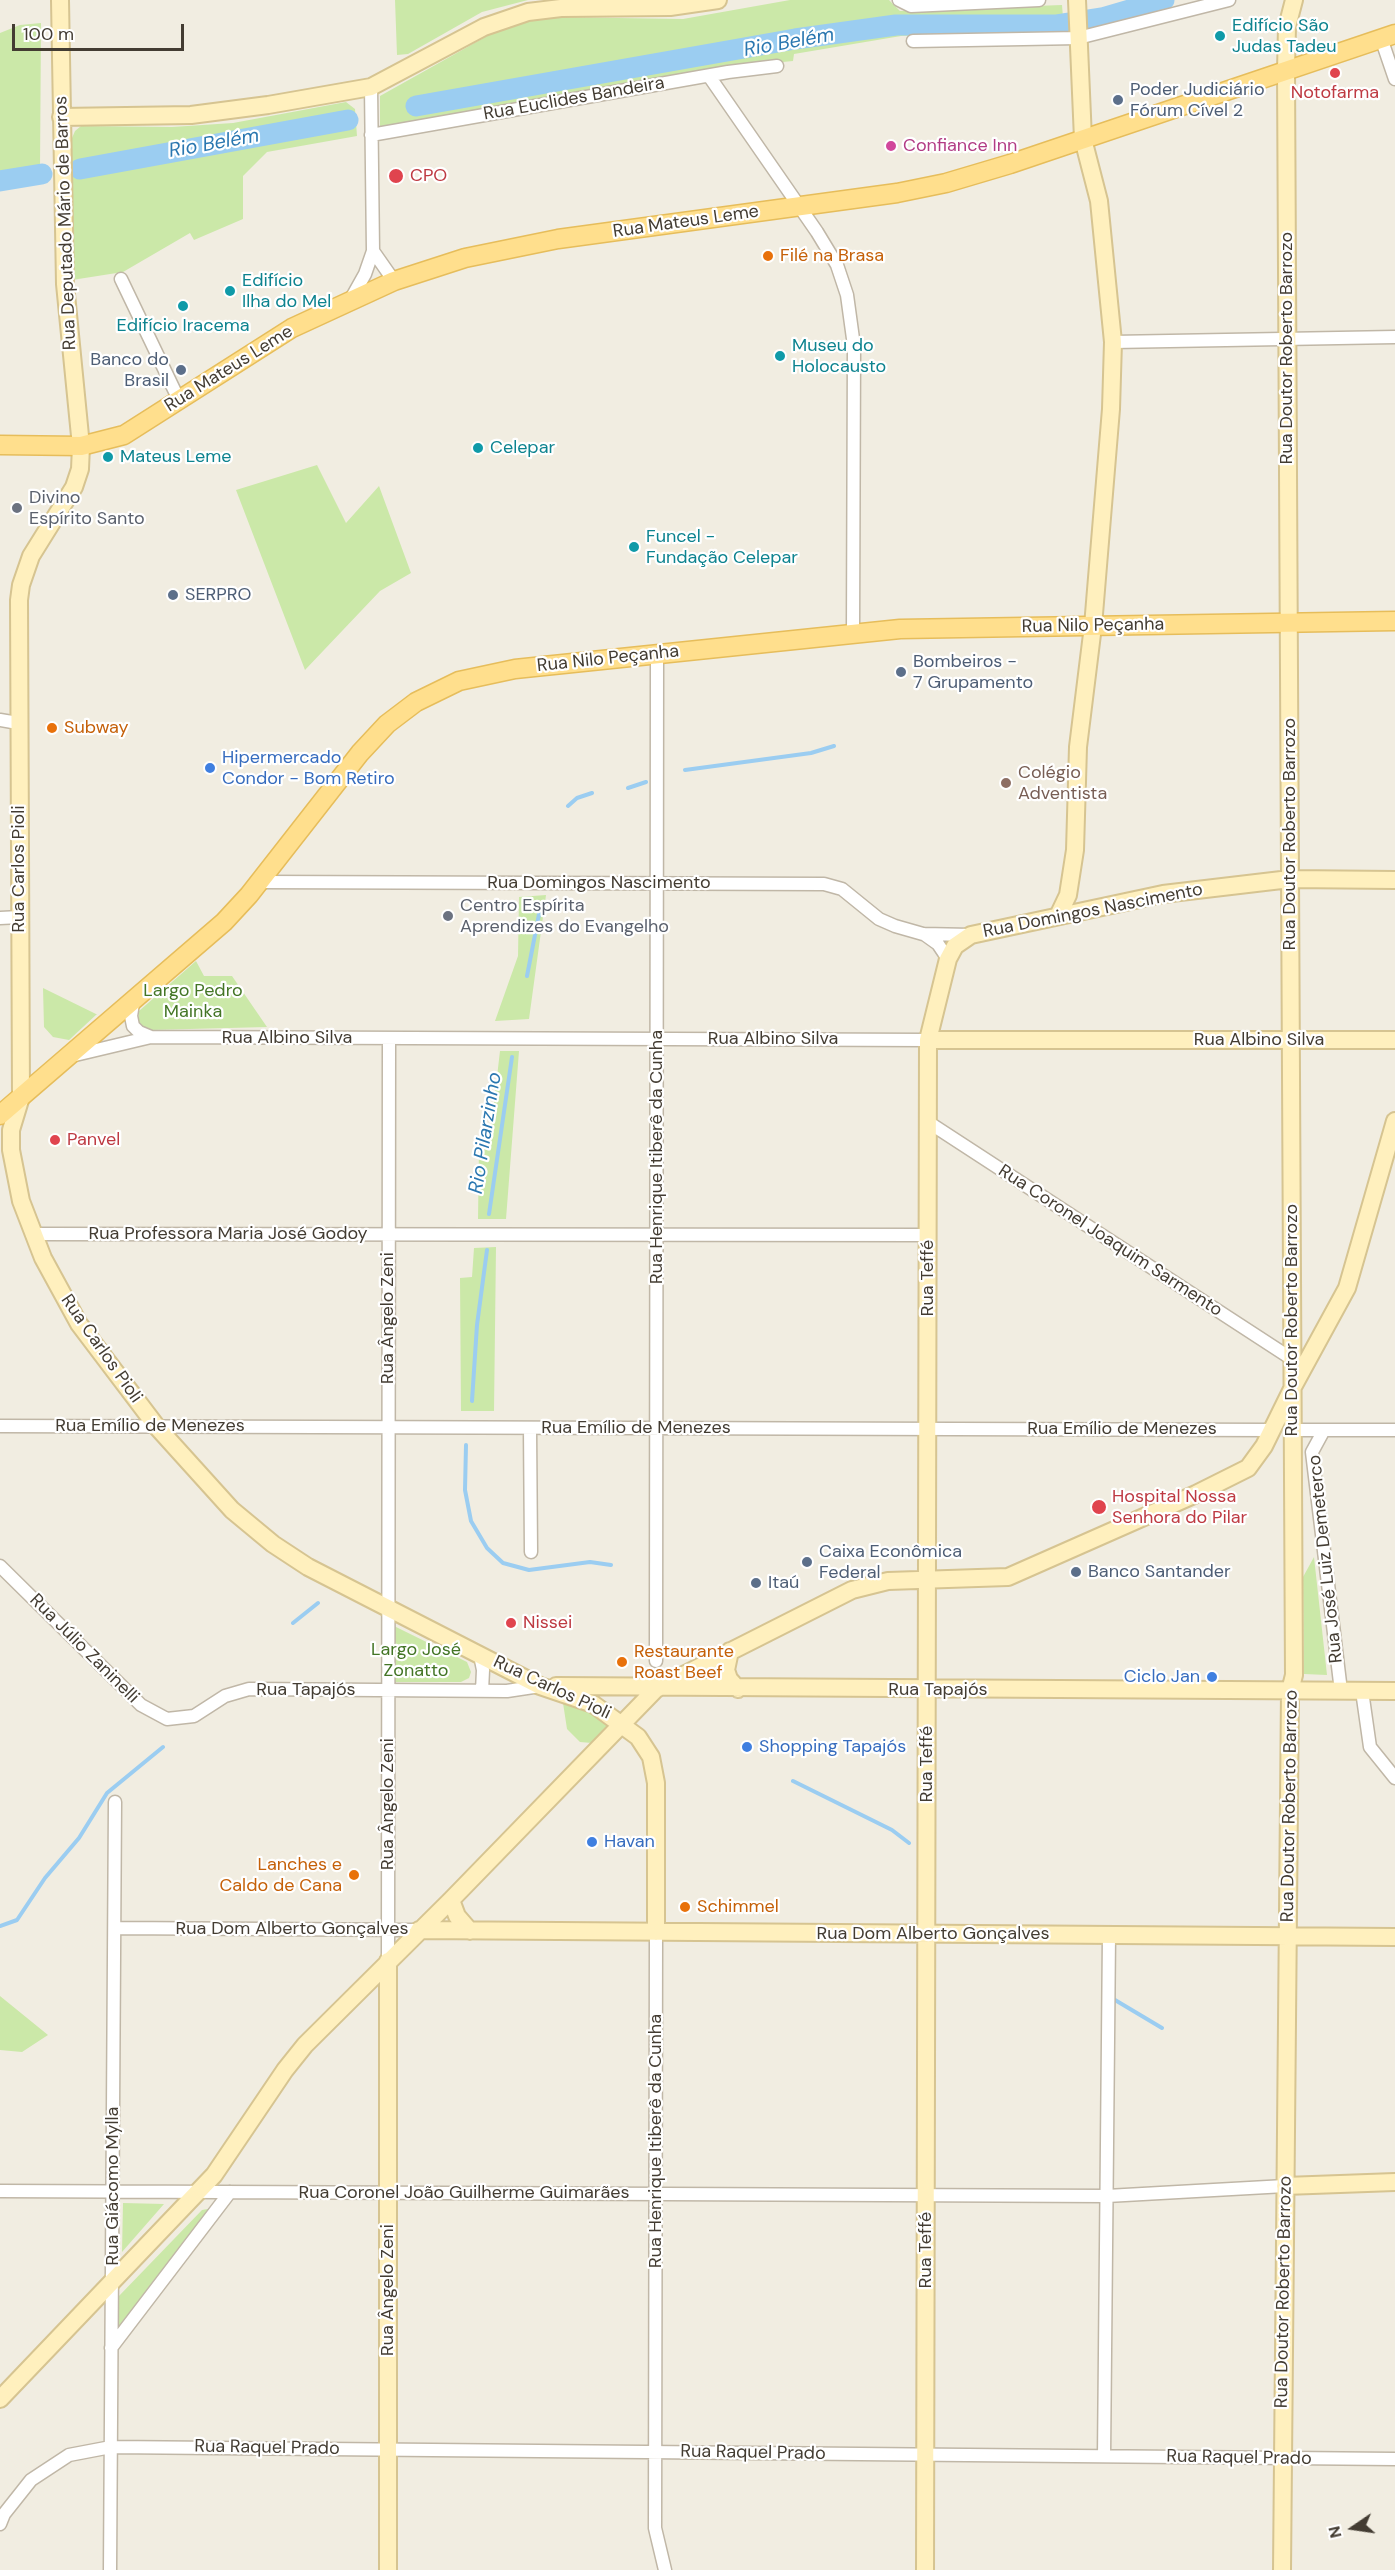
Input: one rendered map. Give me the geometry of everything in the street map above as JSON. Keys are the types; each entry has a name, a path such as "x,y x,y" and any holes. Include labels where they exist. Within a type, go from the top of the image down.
{"main road":[{"name":"Rua Deputado Mário de Barros","path":"60,0 66,305 81,446"},
{"path":"62,117 160,116 220,112 371,87 484,27 514,16 561,8 670,8 718,0"},
{"name":"Rua Doutor Roberto Barrozo","path":"1282,2570 1290,1691 1294,1675 1286,70 1287,27 1294,0"},
{"path":"1078,6 1083,140 1099,201 1113,342 1112,409 1093,626 1078,737 1075,850 1077,899 1086,910"},
{"name":"Rua Mateus Leme","path":"0,445 81,446 124,435 276,337 351,299 394,281 465,258 528,244 937,185 1083,140 1388,36"},
{"name":"Rua Carlos Pioli","path":"81,446 80,469 74,487 31,556 21,585 17,619 21,1097 11,1130 16,1186 32,1234 55,1284 79,1324 157,1426 213,1491 273,1544 317,1571 540,1686 593,1704 622,1723"},
{"name":"Rua Nilo Peçanha","path":"0,1115 133,1003 224,922 260,882 372,739 416,702 459,681 495,672 854,632 924,628 1395,621"},
{"path":"1058,916 1068,895 1075,850"},
{"name":"Rua Domingos Nascimento","path":"948,959 959,941 971,936 1170,892 1290,879 1395,880"},
{"name":"Rua Teffé","path":"925,2570 928,1040 948,959"},
{"name":"Rua Albino Silva","path":"928,1040 1395,1040"},
{"path":"0,2399 200,2192 232,2150 293,2059 656,1689 852,1590 888,1581 998,1579 1031,1569 1241,1473 1254,1462 1340,1302 1353,1272 1395,1121"},
{"path":"0,1166 16,1186"},
{"path":"1292,1359 1311,1354"},
{"path":"1272,1430 1284,1437 1293,1453"},
{"path":"730,1651 726,1670 738,1689"},
{"name":"Rua Tapajós","path":"540,1686 656,1689 1395,1691"},
{"name":"Rua Henrique Itiberê da Cunha","path":"622,1723 646,1747 656,1783 656,1932"},
{"path":"451,1900 457,1916 470,1930"},
{"name":"Rua Dom Alberto Gonçalves","path":"420,1930 1395,1937"},
{"name":"Rua Ângelo Zeni","path":"388,1961 388,2570"},
{"name":"Rua Coronel João Guilherme Guimarães","path":"1285,2186 1395,2182"}],"street":[{"path":"900,1 911,6 1039,0"},
{"path":"913,41 1078,34 1228,0"},
{"path":"1388,36 1395,79"},
{"name":"Rua Euclides Bandeira","path":"371,135 777,66"},
{"path":"709,76 800,206 837,265 847,295 853,328 854,632"},
{"path":"351,299 373,251 371,87"},
{"path":"373,251 394,281"},
{"path":"121,279 179,400"},
{"path":"1113,342 1395,337"},
{"name":"Rua Henrique Itiberê da Cunha","path":"656,1661 657,653"},
{"path":"0,720 18,723"},
{"name":"Rua Domingos Nascimento","path":"260,882 834,885 887,924 923,934 971,936"},
{"path":"0,918 20,917"},
{"name":"Rua Domingos Nascimento","path":"923,934 938,944 948,959"},
{"path":"133,1003 131,1016 133,1026 139,1032 151,1037"},
{"name":"Rua Albino Silva","path":"70,1057 151,1037 928,1040"},
{"name":"Rua Ângelo Zeni","path":"388,1038 388,1961"},
{"name":"Rua Coronel Joaquim Sarmento","path":"928,1122 1292,1359"},
{"name":"Rua Professora Maria José Godoy","path":"32,1234 928,1235"},
{"name":"Rua Emílio de Menezes","path":"0,1426 1272,1430"},
{"path":"530,1428 531,1552"},
{"path":"1293,1430 1395,1430"},
{"name":"Rua José Luiz Demeterco","path":"1323,1430 1312,1452 1341,1691"},
{"name":"Rua Júlio Zaninelli","path":"0,1566 141,1705 158,1716 175,1720"},
{"path":"480,1655 483,1670 482,1691"},
{"name":"Rua Tapajós","path":"175,1720 194,1716 225,1696 249,1689 507,1691 540,1686"},
{"path":"1362,1691 1370,1747 1395,1778"},
{"name":"Rua Giácomo Mylla","path":"110,2570 116,1802"},
{"name":"Rua Dom Alberto Gonçalves","path":"114,1928 420,1930"},
{"name":"Rua Henrique Itiberê da Cunha","path":"656,1932 656,2537 665,2570"},
{"path":"1104,2456 1109,1935"},
{"name":"Rua Coronel João Guilherme Guimarães","path":"0,2191 1107,2196 1285,2186"},
{"path":"111,2348 230,2192"},
{"name":"Rua Raquel Prado","path":"0,2524 4,2514 31,2480 69,2455 111,2447 1395,2459"}],"green space":[{"path":"395,0 528,0 482,12 408,54 397,55"},
{"path":"790,0 889,0 900,11 1062,5 1064,30 901,36 794,54 793,61 711,69 380,129 380,96 496,31 531,20 552,17 683,19"},
{"path":"41,23 40,169 0,177 0,33 20,25"},
{"path":"346,102 355,109 357,136 267,152 243,176 243,219 194,240 190,233 123,272 72,280 72,138 81,126 172,127 233,123"},
{"path":"317,465 346,523 379,486 411,573 380,591 305,670 236,490"},
{"path":"546,895 529,1019 495,1021 518,956 519,897"},
{"name":"Largo Pedro Mainka","path":"196,961 204,976 232,976 267,1027 151,1030 143,1028 138,1021 139,1011"},
{"path":"43,988 97,1014 69,1040 53,1037 44,1027"},
{"path":"500,1051 519,1051 506,1219 478,1219 479,1146 489,1145"},
{"path":"496,1247 494,1411 461,1411 460,1278 472,1277 474,1248"},
{"path":"1314,1557 1327,1675 1304,1674 1303,1577"},
{"name":"Largo José Zonatto","path":"394,1626 467,1662 471,1672 469,1678 461,1682 394,1682"},
{"path":"563,1703 577,1705 612,1722 592,1743 580,1742 567,1729"},
{"path":"0,1996 48,2035 22,2052 0,2050"},
{"path":"123,2203 164,2204 122,2252"},
{"path":"213,2208 118,2331 118,2297 202,2210"}],"waterway":[{"name":"Rio Belém","path":"416,106 795,39 896,25 1057,25 1102,18 1164,0"},
{"name":"Rio Belém","path":"80,169 348,120"},
{"name":"Rio Belém","path":"0,181 42,174"},
{"name":"Rio Pilarzinho","path":"685,770 811,753 834,746"},
{"name":"Rio Pilarzinho","path":"628,788 646,782"},
{"name":"Rio Pilarzinho","path":"568,806 577,798 592,793"},
{"name":"Rio Pilarzinho","path":"527,976 541,904"},
{"name":"Rio Pilarzinho","path":"489,1214 512,1057"},
{"name":"Rio Pilarzinho","path":"472,1401 477,1325 487,1250"},
{"name":"Rio Pilarzinho","path":"466,1445 465,1490 471,1521 487,1548 503,1563 529,1570 590,1562 611,1565"},
{"path":"293,1623 318,1603"},
{"path":"0,1926 17,1920 45,1878 79,1838 107,1793 163,1747"},
{"name":"Rio Pilarzinho","path":"793,1781 892,1830 909,1843"},
{"name":"Rio Pilarzinho","path":"1115,2000 1162,2028"}],"place":[{"name":"Edifício São Judas Tadeu","path":"1220,36"},
{"name":"Notofarma","path":"1335,73"},
{"name":"Poder Judiciário Fórum Cível 2","path":"1118,100"},
{"name":"Confiance Inn","path":"891,146"},
{"name":"CPO","path":"396,176"},
{"name":"Filé na Brasa","path":"768,256"},
{"name":"Edifício Ilha do Mel","path":"230,291"},
{"name":"Edifício Iracema","path":"183,306"},
{"name":"Museu do Holocausto","path":"780,356"},
{"name":"Banco do Brasil","path":"181,370"},
{"name":"Celepar","path":"478,448"},
{"name":"Mateus Leme","path":"108,457"},
{"name":"Divino Espírito Santo","path":"17,508"},
{"name":"Funcel - Fundação Celepar","path":"634,547"},
{"name":"SERPRO","path":"173,595"},
{"name":"Bombeiros - 7 Grupamento","path":"901,672"},
{"name":"Subway","path":"52,728"},
{"name":"Hipermercado Condor - Bom Retiro","path":"210,768"},
{"name":"Colégio Adventista","path":"1006,783"},
{"name":"Centro Espírita Aprendizes do Evangelho","path":"448,916"},
{"name":"Panvel","path":"55,1140"},
{"name":"Hospital Nossa Senhora do Pilar","path":"1099,1507"},
{"name":"Caixa Econômica Federal","path":"807,1562"},
{"name":"Banco Santander","path":"1076,1572"},
{"name":"Itaú","path":"756,1583"},
{"name":"Nissei","path":"511,1623"},
{"name":"Restaurante Roast Beef","path":"622,1662"},
{"name":"Ciclo Jan","path":"1212,1677"},
{"name":"Shopping Tapajós","path":"747,1747"},
{"name":"Havan","path":"592,1842"},
{"name":"Lanches e Caldo de Cana","path":"354,1875"},
{"name":"Schimmel","path":"685,1907"}]}
